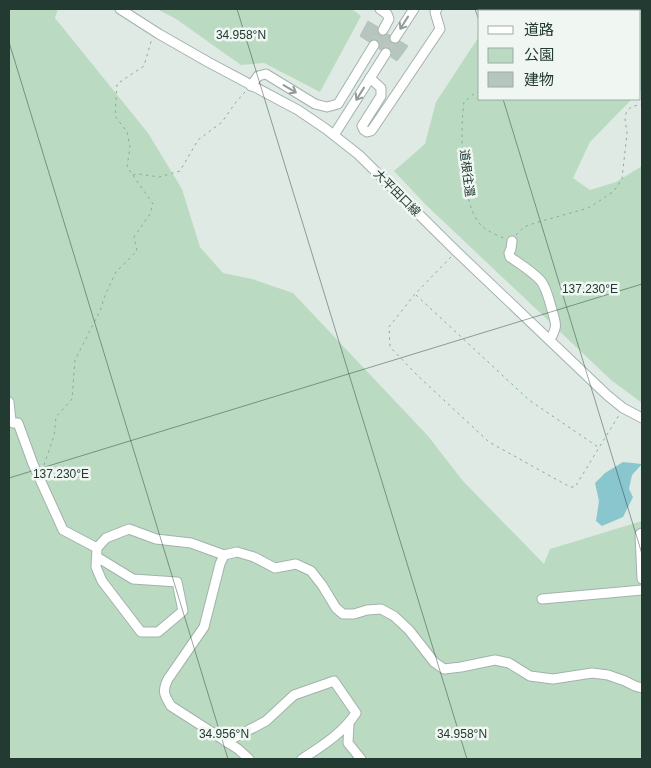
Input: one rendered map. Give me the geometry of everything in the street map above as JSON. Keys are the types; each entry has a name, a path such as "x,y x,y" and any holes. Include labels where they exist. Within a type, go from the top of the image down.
{"street":[{"name":"大平田口線","path":"120,9 208,62 298,110 334,135 358,155 607,395 623,408 642,418"},
{"path":"380,9 387,14 389,19 382,30"},
{"path":"395,38 414,9"},
{"path":"370,78 381,88 381,96 362,126 367,132 374,128 440,29 435,12 437,9"},
{"path":"251,86 258,76 266,74 315,104 327,107 338,104 374,45"},
{"path":"334,135 386,53"},
{"path":"512,242 508,253 510,257 532,273 541,281 546,289 556,324 550,340"},
{"path":"9,402 11,420 18,423 37,473 63,530 97,552 133,579 177,582 183,612 158,632 141,632 102,581 96,567 97,552 106,538 128,529 156,539 191,543 224,555 238,552 254,557 274,568 296,564 311,571 336,608 343,614 381,609 394,616 409,630 434,662 444,669 495,660 509,663 530,676 553,679 592,673 608,674 642,688"},
{"path":"642,533 640,534 642,579"},
{"path":"224,555 204,627 168,679 164,688 165,697 171,706 238,750 248,759"},
{"path":"542,599 642,590"},
{"path":"226,742 266,721 294,695 334,681 356,713 349,724 323,746 302,759"},
{"path":"349,724 348,743 361,759"}],"path":[{"path":"37,473 45,464 54,436 56,418 72,400 75,360 100,312 116,272 137,251 134,237 150,214 153,204 127,168 130,148 128,132 115,116 117,84 144,66 154,30"},
{"path":"132,176 139,174 159,177 180,171 198,140 222,122 236,102 251,86"},
{"name":"道根往還","path":"478,92 464,102 463,161 466,186 474,215 483,227 512,242"},
{"path":"512,242 524,227 535,222 588,208 614,191 622,179 627,133 626,113 631,107 642,104"},
{"path":"456,251 415,294 389,327 390,347 417,375 489,442 570,487 575,487 623,408"},
{"path":"415,294 529,400 598,447"}],"green space":[{"path":"9,9 58,9 55,18 148,133 182,189 200,247 223,273 252,279 293,293 428,436 463,481 544,564 550,549 642,521 642,759 9,759"},
{"path":"157,9 352,9 361,16 320,92 264,63 241,65 176,19"},
{"path":"642,9 642,89 641,10 487,10"},
{"path":"478,38 478,100 631,100 590,142 573,178 590,190 616,182 642,166 642,403 611,380 426,205 394,171 425,144 436,102"}],"water":[{"path":"623,462 642,464 632,475 629,489 633,497 623,517 602,526 596,521 599,501 595,483 605,473"}],"building":[{"path":"368,21 378,27 377,31 380,35 390,35 389,40 392,43 397,44 400,41 408,46 397,61 391,57 390,48 386,47 381,50 379,49 380,42 378,40 374,39 369,42 360,36"}],"tunnel":[{"path":"374,45 383,30"},
{"path":"386,53 395,38"}]}
